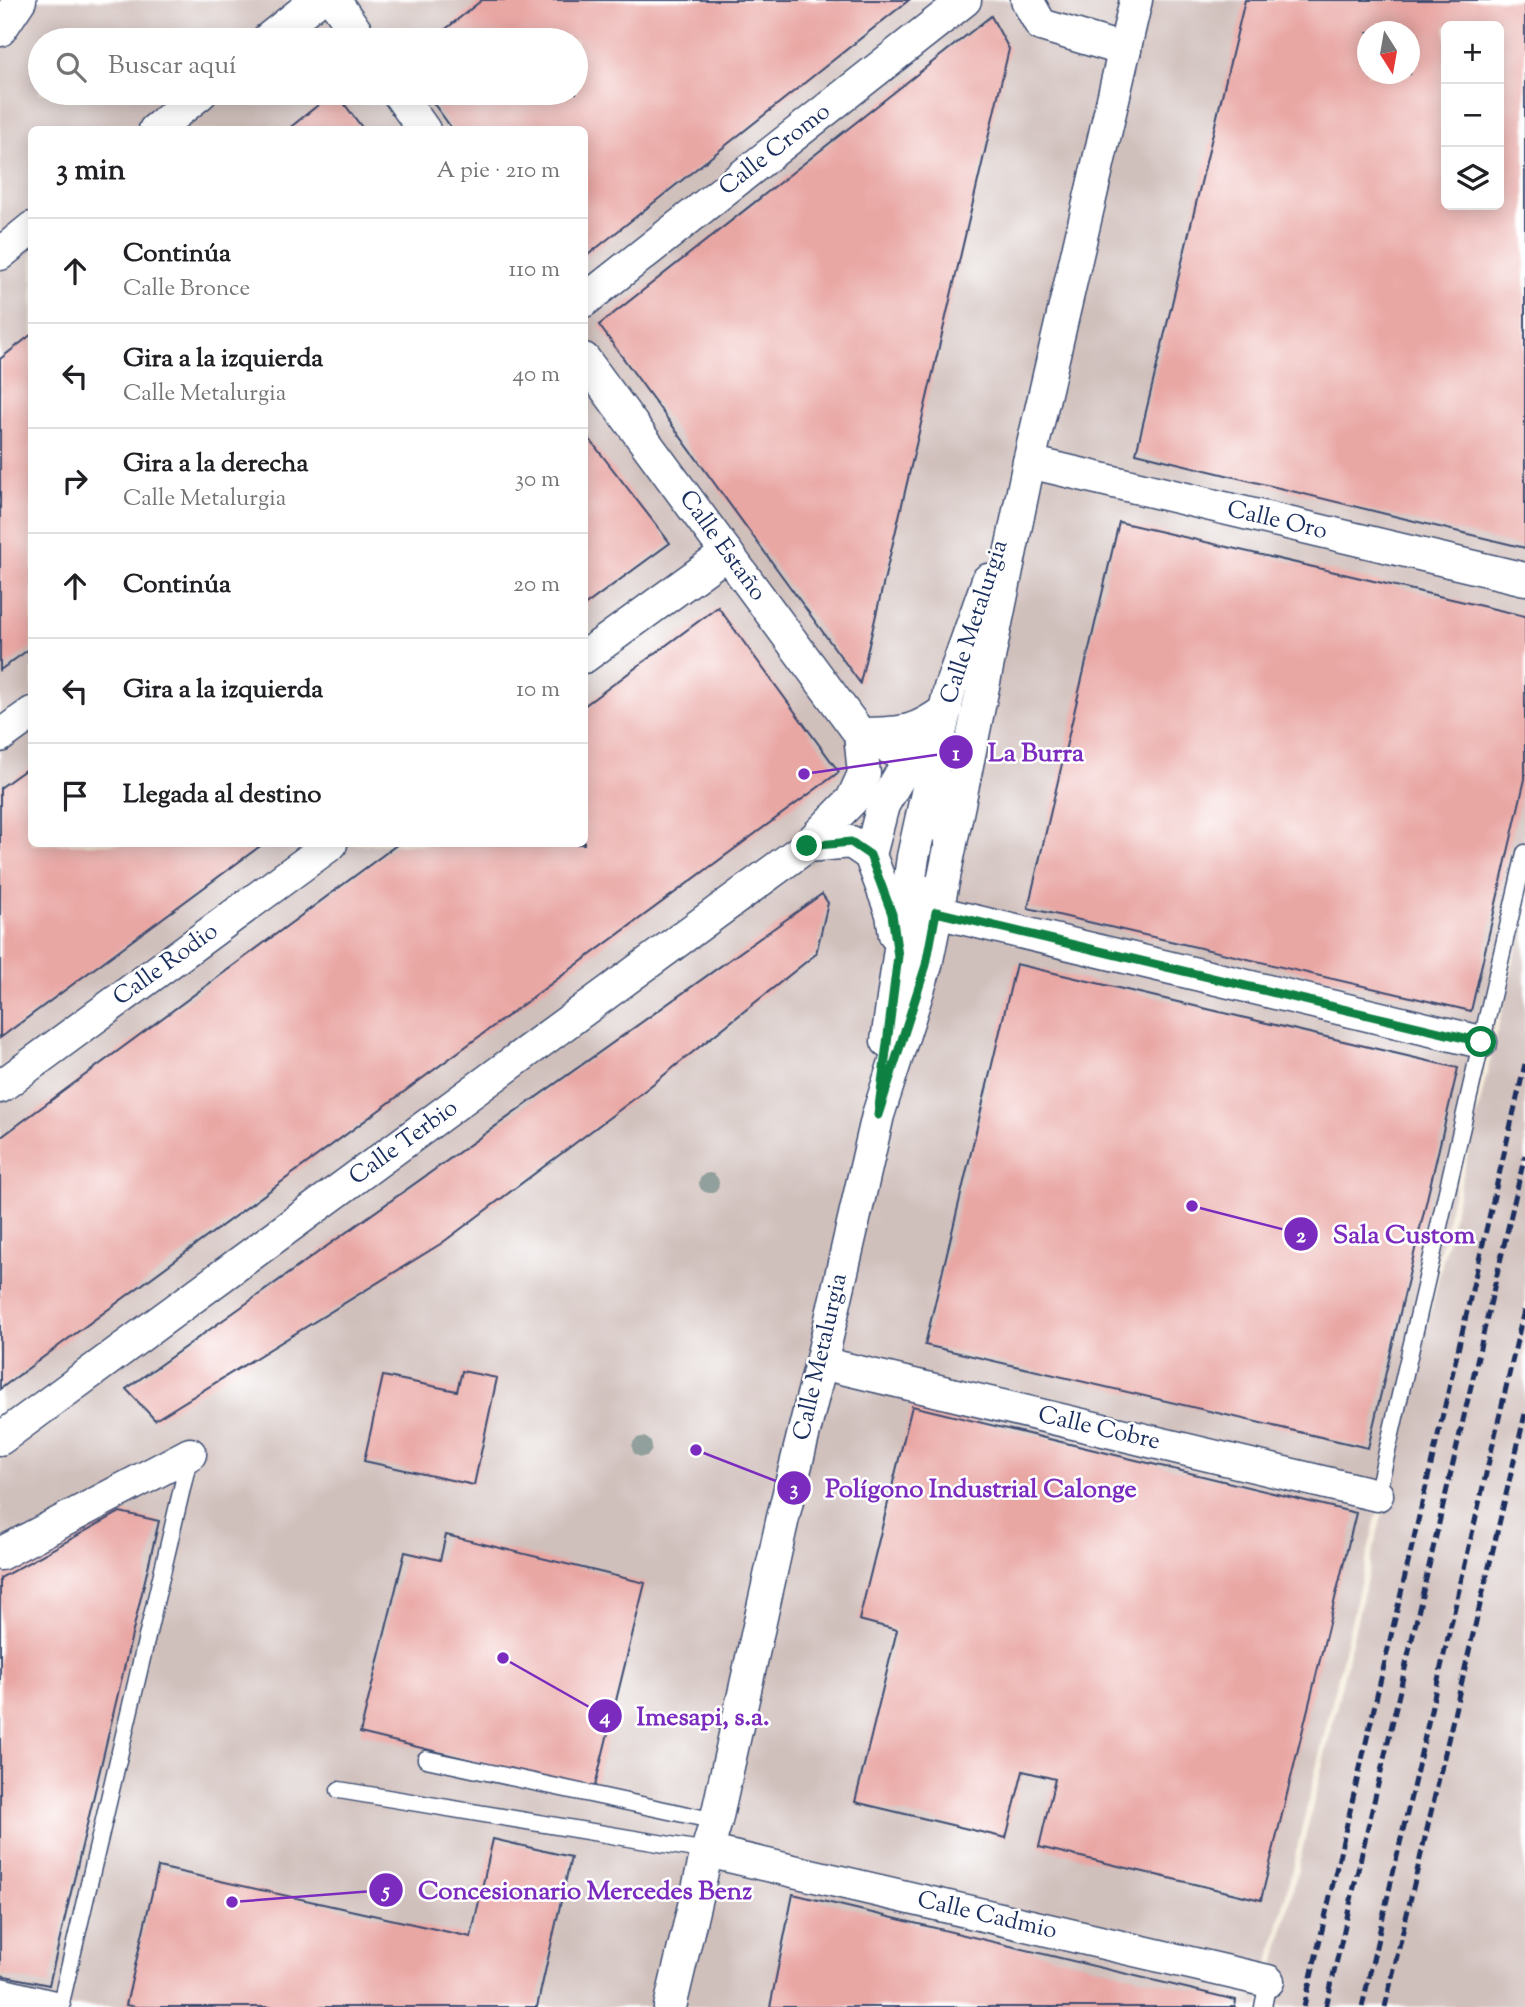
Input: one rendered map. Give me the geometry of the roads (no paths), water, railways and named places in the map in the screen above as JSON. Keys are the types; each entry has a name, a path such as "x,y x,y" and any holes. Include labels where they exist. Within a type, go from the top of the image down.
{"street":[{"path":"0,30 20,0"},
{"path":"282,28 317,0"},
{"path":"334,0 354,28"},
{"name":"Calle Cromo","path":"588,298 965,0"},
{"path":"1027,0 1041,25 1125,50"},
{"name":"Calle Metalurgia","path":"670,2007 716,1821 784,1513 878,1115 926,965 1029,462 1136,0"},
{"path":"160,126 186,105"},
{"path":"406,105 421,126"},
{"path":"0,254 28,231"},
{"name":"Calle Estaño","path":"588,364 860,734"},
{"name":"Calle Metalurgia","path":"878,1115 898,956 929,763 950,688 1029,462"},
{"name":"Calle Oro","path":"1029,462 1525,579"},
{"path":"588,654 727,553"},
{"path":"860,734 898,733 925,726 946,710"},
{"path":"0,736 28,716"},
{"path":"860,734 929,763 945,789 924,883 936,912 1481,1042"},
{"name":"Calle Terbio","path":"0,1439 807,846 852,800 864,774 860,734"},
{"path":"898,956 892,914 870,855 883,805 902,772 929,763"},
{"path":"807,846 851,842 870,855"},
{"name":"Calle Rodio","path":"0,1087 327,847"},
{"name":"Calle Cobre","path":"821,1363 1377,1495"},
{"path":"0,1554 190,1454"},
{"name":"Calle Cadmio","path":"707,1851 1265,1994"},
{"path":"0,1994 54,2007"}],"lane":[{"path":"1377,1495 1525,853"},
{"path":"60,2007 190,1454"},
{"path":"426,1759 716,1821"},
{"path":"339,1790 707,1851"}],"railway":[{"path":"1304,2007 1525,1064"},
{"path":"1326,2007 1525,1155"},
{"path":"1362,2007 1525,1306"},
{"path":"1385,2007 1525,1414"}],"place":[{"name":"La Burra","path":"804,774"},
{"name":"Sala Custom","path":"1192,1206"},
{"name":"Polígono Industrial Calonge","path":"696,1450"},
{"name":"Imesapi, s.a.","path":"503,1658"},
{"name":"Concesionario Mercedes Benz","path":"232,1902"}]}
